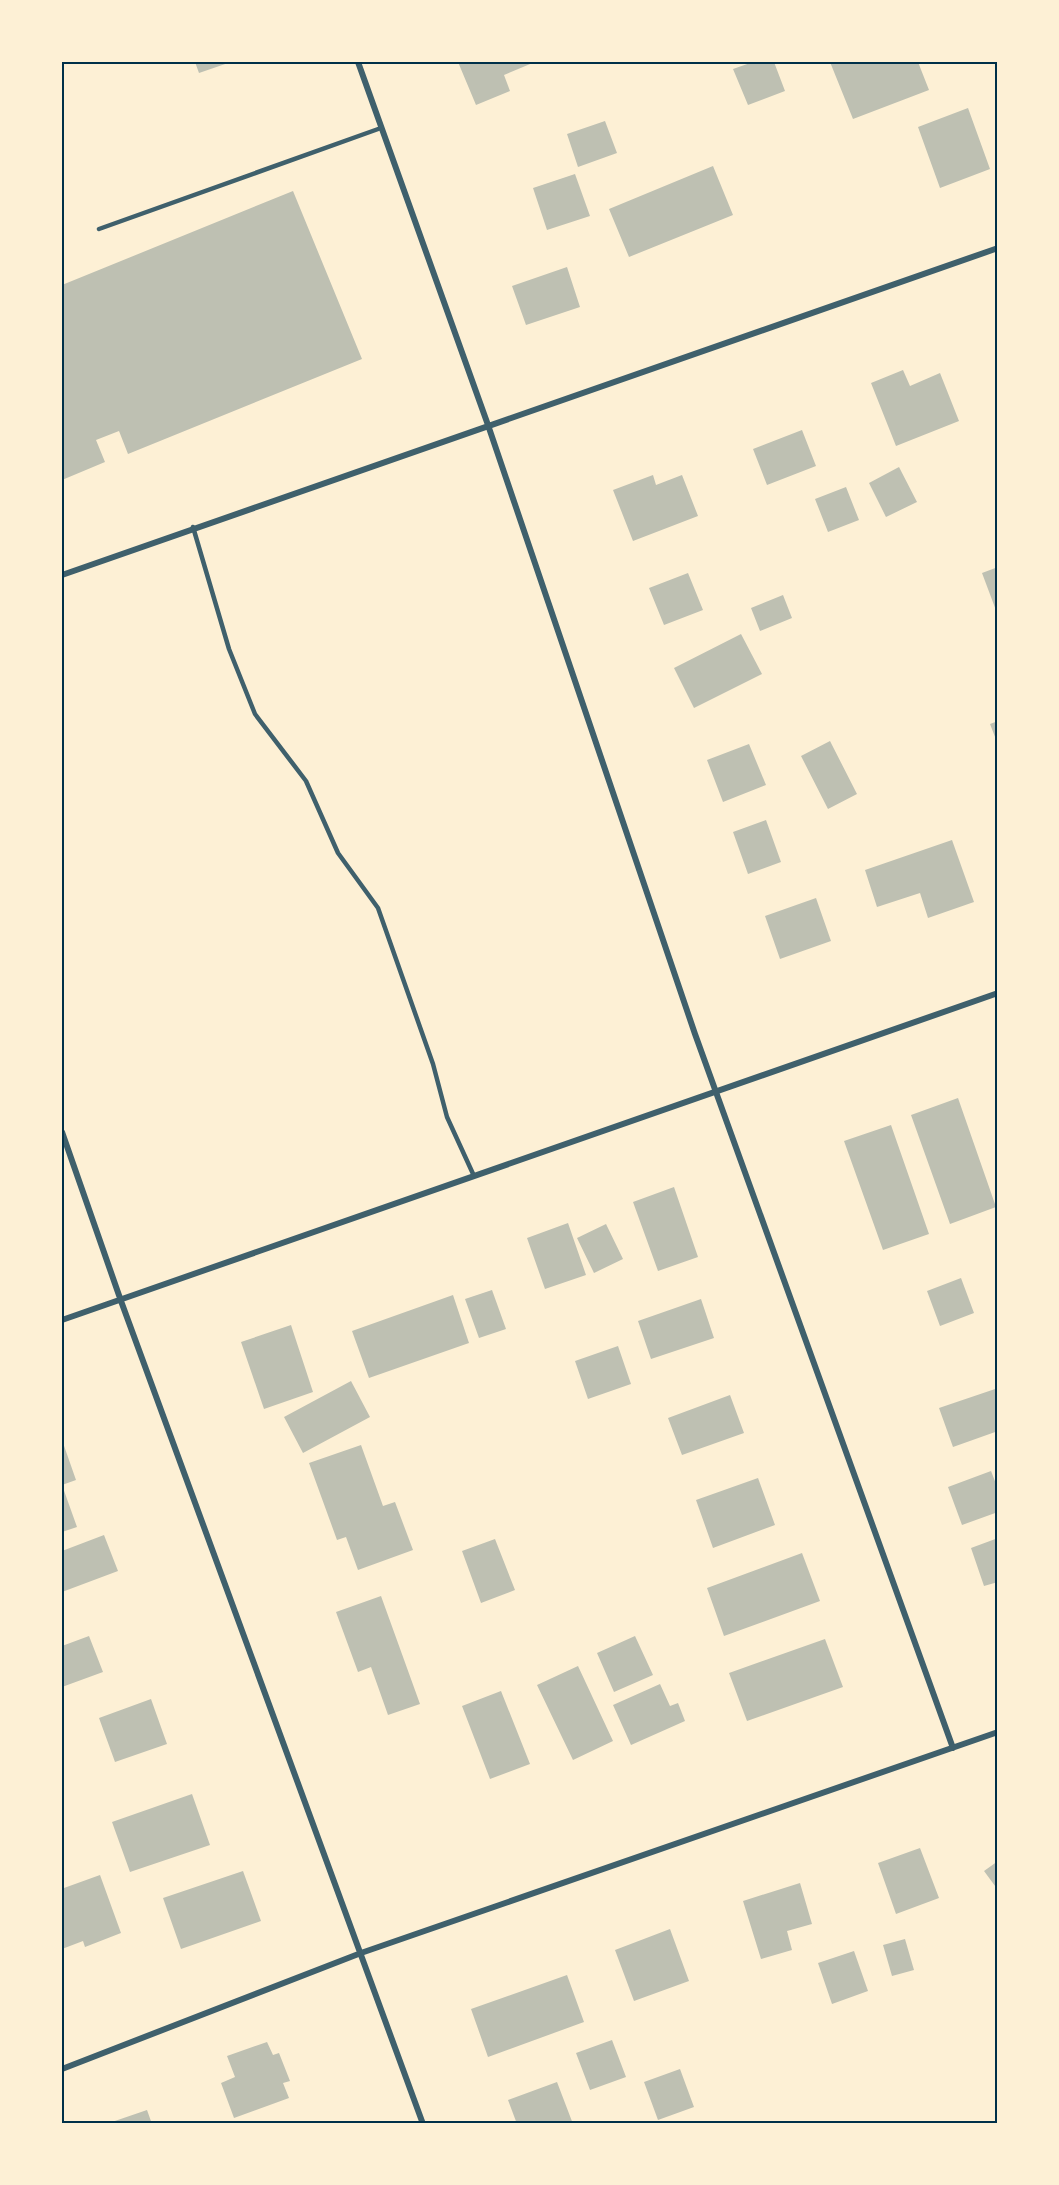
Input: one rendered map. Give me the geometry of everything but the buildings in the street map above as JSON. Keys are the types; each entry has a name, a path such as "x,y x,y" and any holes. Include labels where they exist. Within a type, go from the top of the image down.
{"street":[{"path":"358,62 488,425 715,1090 953,1748"},
{"path":"62,575 193,527 998,248"},
{"path":"62,1320 998,993"},
{"path":"62,1132 121,1301 423,2124"},
{"path":"62,2069 361,1953 998,1732"}],"lane":[{"path":"99,229 381,128"},
{"path":"193,527 229,649 255,714 306,781 338,853 378,908 433,1064 447,1117 474,1176"}]}
